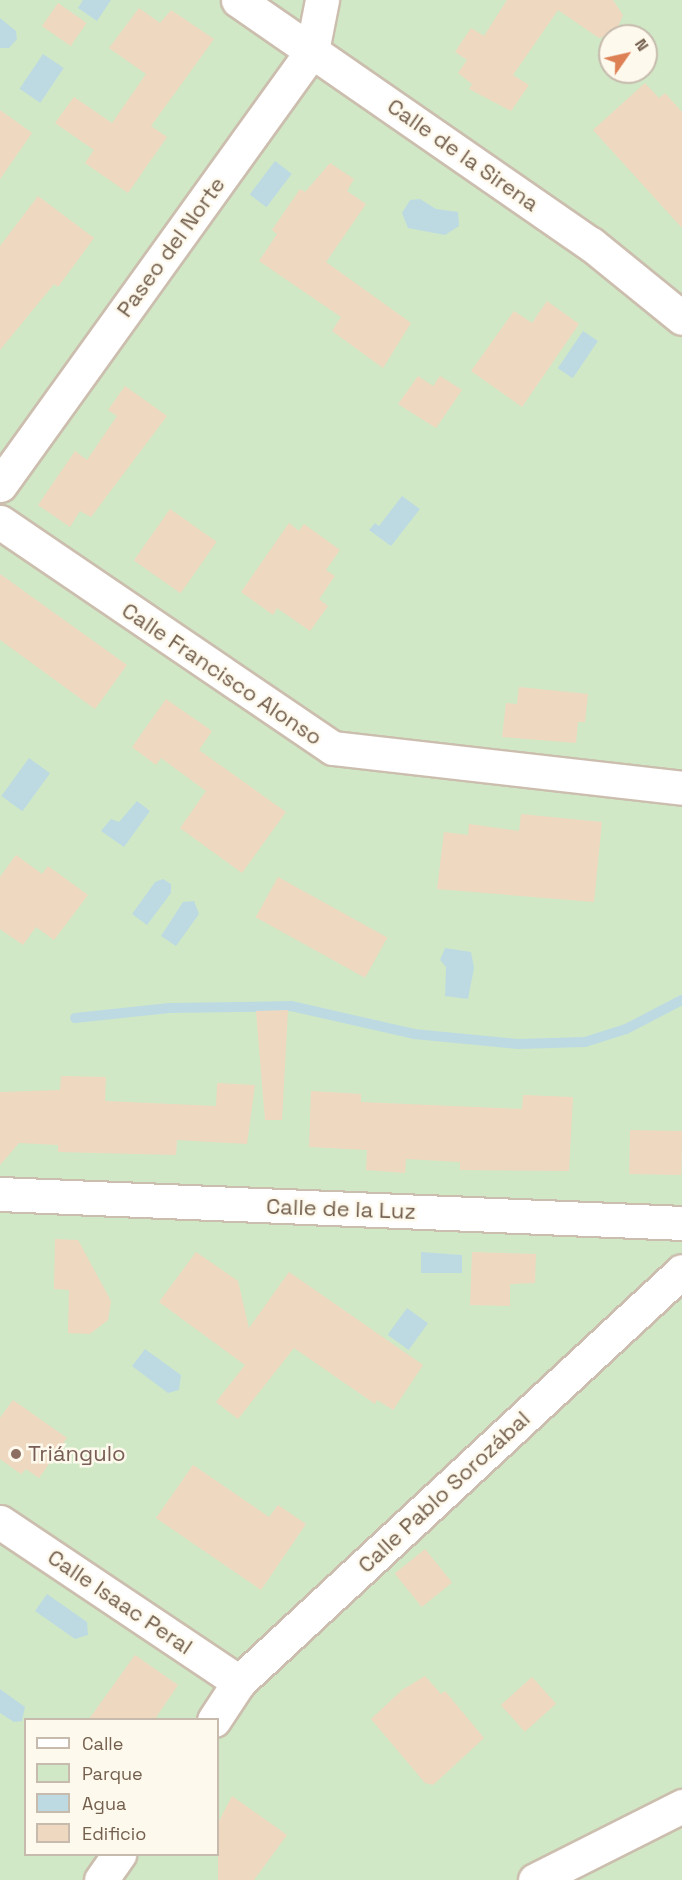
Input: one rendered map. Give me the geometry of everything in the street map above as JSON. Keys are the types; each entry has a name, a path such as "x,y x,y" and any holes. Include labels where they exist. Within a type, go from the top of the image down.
{"street":[{"name":"Calle de la Sirena","path":"238,0 591,243 682,318"},
{"name":"Paseo del Norte","path":"0,485 312,51 322,0"},
{"name":"Calle Francisco Alonso","path":"0,522 333,748 682,788"},
{"name":"Calle de la Luz","path":"0,1194 682,1223"},
{"name":"Calle Pablo Sorozábal","path":"215,1718 240,1682 682,1271"},
{"name":"Calle Isaac Peral","path":"0,1522 240,1682"},
{"path":"535,1880 682,1806"},
{"path":"101,1880 118,1856"}],"green space":[{"path":"0,0 682,0 682,1880 0,1880"}],"water":[{"path":"83,0 111,0 97,21 78,8"},
{"path":"0,18 16,31 17,39 9,48 0,48"},
{"path":"43,54 64,68 40,103 20,89"},
{"path":"275,161 292,174 266,207 250,195"},
{"path":"420,199 436,209 458,212 459,226 445,235 408,228 402,213 410,200"},
{"path":"583,331 598,341 573,378 558,368"},
{"path":"402,496 420,509 391,546 369,530 375,523 379,526"},
{"path":"29,758 50,773 22,811 1,796"},
{"path":"137,801 150,811 124,847 101,831 111,819 119,822"},
{"path":"163,879 171,884 171,893 147,925 132,914 155,882"},
{"path":"194,901 199,914 176,946 161,936 183,902"},
{"path":"445,948 471,952 474,968 468,999 445,996 446,967 440,960"},
{"path":"421,1252 462,1255 462,1273 421,1273"},
{"path":"407,1308 428,1323 409,1350 388,1335"},
{"path":"145,1349 181,1375 179,1390 168,1393 132,1366"},
{"path":"47,1594 87,1622 88,1635 75,1639 35,1611"},
{"path":"0,1689 25,1707 22,1721 14,1722 0,1713"}],"building":[{"path":"507,0 613,0 623,15 619,24 598,24 598,37 558,10 513,75 529,85 511,111 469,89 472,84 458,73 467,60 455,52 471,28 484,36"},
{"path":"58,3 87,23 71,46 42,26"},
{"path":"139,8 160,23 171,10 214,39 151,126 167,137 128,193 85,163 94,150 55,123 74,97 112,123 146,74 109,48"},
{"path":"644,84 659,98 665,93 682,112 682,228 593,130"},
{"path":"0,110 32,133 0,179"},
{"path":"330,163 354,179 347,191 366,204 326,262 411,323 383,368 332,331 341,317 259,261 277,234 272,230 300,189 305,192"},
{"path":"38,196 94,238 58,287 54,284 0,350 0,246"},
{"path":"547,301 579,324 522,407 471,371 514,311 532,323"},
{"path":"418,376 433,386 440,376 462,390 436,428 398,404"},
{"path":"125,386 167,416 91,517 80,511 70,527 38,505 75,451 87,460 117,416 108,410"},
{"path":"170,509 217,542 181,593 134,561"},
{"path":"289,523 299,531 304,524 340,550 326,570 335,576 319,599 328,606 310,631 277,608 273,615 241,592"},
{"path":"0,574 127,665 95,709 0,640"},
{"path":"519,687 588,694 585,722 578,722 576,743 502,737 506,703 517,704"},
{"path":"166,699 212,731 199,750 286,812 242,873 180,828 206,791 161,758 156,765 132,747"},
{"path":"521,814 602,822 594,902 437,889 444,832 468,835 469,824 519,831"},
{"path":"16,855 42,874 48,866 88,895 54,940 36,927 23,945 0,929 0,877"},
{"path":"278,877 387,938 365,978 256,917"},
{"path":"288,1010 282,1120 265,1120 256,1011"},
{"path":"61,1076 106,1077 105,1101 216,1106 217,1083 255,1085 247,1144 177,1140 176,1155 58,1152 58,1145 19,1143 0,1165 0,1092 60,1090"},
{"path":"311,1091 361,1094 361,1102 522,1109 523,1095 573,1097 569,1171 460,1170 460,1162 406,1159 405,1173 366,1170 367,1150 309,1147"},
{"path":"630,1130 682,1131 681,1175 629,1174"},
{"path":"55,1239 78,1240 111,1301 108,1320 90,1334 68,1333 69,1290 54,1289"},
{"path":"196,1252 238,1281 249,1328 289,1272 423,1365 393,1410 377,1400 375,1404 294,1348 238,1419 216,1402 245,1365 159,1302"},
{"path":"472,1252 536,1254 535,1283 510,1284 510,1306 470,1305"},
{"path":"13,1400 67,1438 39,1478 26,1469 21,1474 0,1459 0,1418"},
{"path":"193,1465 269,1517 278,1505 306,1524 261,1590 156,1518"},
{"path":"425,1549 452,1582 422,1607 395,1574"},
{"path":"135,1655 178,1685 156,1718 90,1718"},
{"path":"425,1676 441,1694 445,1691 484,1738 433,1785 425,1783 371,1719 402,1690"},
{"path":"532,1677 556,1704 525,1732 501,1705"},
{"path":"232,1796 287,1835 254,1880 218,1880 219,1821"}],"waterway":[{"path":"75,1018 169,1008 291,1006 414,1034 518,1044 585,1042 626,1029 682,1000"}],"place":[{"name":"Triángulo","path":"16,1454"}]}
